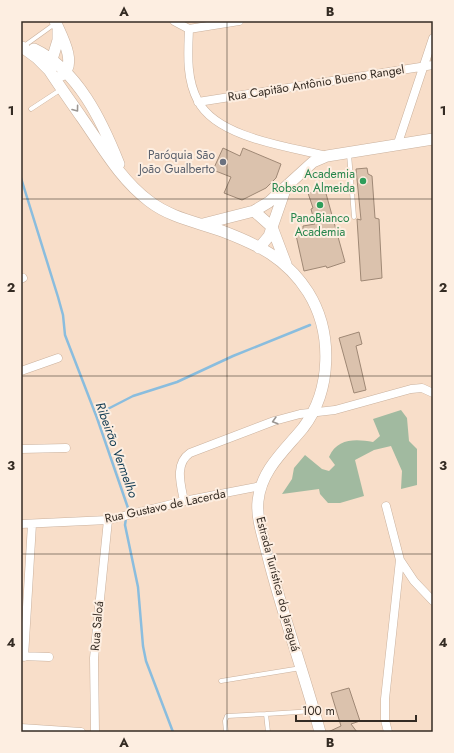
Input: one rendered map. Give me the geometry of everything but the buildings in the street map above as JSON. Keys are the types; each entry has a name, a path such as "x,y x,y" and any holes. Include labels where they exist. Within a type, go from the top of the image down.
{"main road":[{"path":"56,24 58,40 52,59 51,74 60,76 65,73 69,59"},
{"path":"56,24 69,59 84,89 88,102"},
{"name":"Estrada Turística do Jaraguá","path":"22,47 31,48 52,59 88,102 110,143 125,178"},
{"name":"Estrada Turística do Jaraguá","path":"22,47 37,58 51,74 125,178 150,201 166,212 221,231 259,248 286,264 309,294 318,313 325,341 326,366 324,384 313,412 303,428 279,454 261,486 258,510 263,537 320,732"},
{"path":"200,224 227,219 254,211 269,202 313,162 327,156 348,151 433,139"},
{"path":"259,248 269,236 287,187"},
{"path":"254,211 272,227 286,264"},
{"path":"221,231 221,224 227,219"}],"street":[{"path":"174,21 189,29 239,21"},
{"path":"189,29 189,73 198,102 208,114 229,130 249,138 327,156"},
{"path":"398,143 422,66 433,38"},
{"name":"Rua Capitão Antônio Bueno Rangel","path":"198,102 433,65"},
{"path":"21,371 58,358"},
{"path":"184,501 180,470 184,457 190,453 274,421 313,412 342,408 411,389 422,388 433,393"},
{"path":"21,449 66,448"},
{"name":"Rua Gustavo de Lacerda","path":"21,524 111,520 184,501 261,486"},
{"path":"386,506 400,560 414,581 433,601"},
{"name":"Rua Saloá","path":"95,732 94,658 111,520"},
{"path":"32,524 22,657 49,657"},
{"path":"388,732 385,720 385,699 400,560"},
{"path":"21,728 81,732"}],"lane":[{"path":"22,47 56,24"},
{"path":"31,109 61,89"},
{"path":"348,151 354,217"},
{"path":"221,681 301,668"},
{"path":"226,732 225,721 227,716 314,711"},
{"path":"266,714 268,732"}],"green space":[{"path":"401,410 407,418 409,441 417,449 417,485 401,489 402,471 391,446 374,450 355,460 364,496 340,503 328,503 320,494 319,489 282,494 292,479 294,468 305,455 322,469 329,471 335,465 329,457 337,446 354,440 373,442 380,436 373,419"}],"waterway":[{"name":"Ribeirão Vermelho","path":"21,178 58,297 63,315 65,335 97,418 128,508 127,513"},
{"path":"96,415 133,396 177,382 233,356 310,325"},
{"name":"Ribeirão Vermelho","path":"126,518 125,525 138,587 143,646 146,661 173,732"}],"place":[{"name":"Paróquia São João Gualberto","path":"223,162"},
{"name":"Academia Robson Almeida","path":"363,181"},
{"name":"PanoBianco Academia","path":"320,205"}]}
